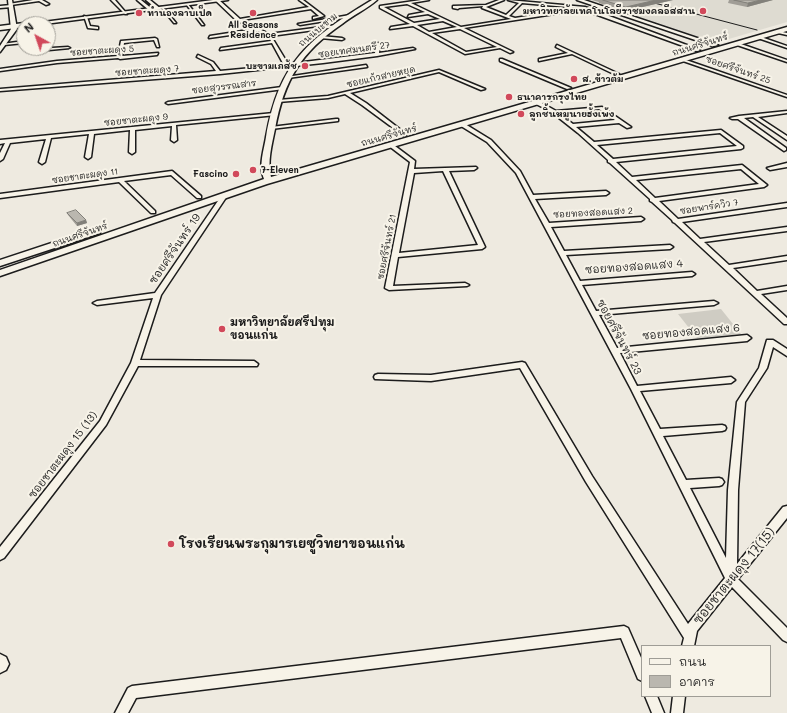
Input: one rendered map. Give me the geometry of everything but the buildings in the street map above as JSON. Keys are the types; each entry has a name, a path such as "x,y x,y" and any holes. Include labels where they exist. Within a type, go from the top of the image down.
{"main road":[{"path":"56,21 220,0"},
{"name":"ถนนบะขาม","path":"267,178 271,128 274,114 282,88 295,64 321,37 374,0"},
{"path":"579,0 715,46"},
{"path":"2,45 15,26 11,3"},
{"name":"ถนนศรีจันทร์","path":"0,263 199,197 463,125 684,60 715,46 787,25"},
{"path":"0,28 15,26"},
{"name":"ถนนศรีจันทร์","path":"0,273 224,196 267,178 404,135 618,74 738,44 759,37 784,32"}],"street":[{"path":"0,7 11,3 40,0 47,4"},
{"path":"113,0 126,13"},
{"path":"139,0 151,10"},
{"path":"148,0 160,8 175,22"},
{"path":"220,0 238,20 269,35 338,24"},
{"path":"301,0 322,16 300,22 350,16"},
{"path":"427,0 381,7 465,53 501,48"},
{"path":"458,8 455,6 484,5 502,0"},
{"path":"510,0 571,5 584,8 702,52"},
{"path":"561,4 568,2 566,0"},
{"path":"507,16 521,2"},
{"path":"408,3 511,52"},
{"path":"187,5 203,24"},
{"path":"484,5 482,7 485,9 515,20"},
{"path":"571,5 573,10"},
{"path":"238,20 311,8"},
{"path":"428,33 584,8"},
{"path":"409,16 428,13"},
{"path":"85,18 89,27 97,28"},
{"path":"391,28 443,20"},
{"path":"312,28 338,24"},
{"path":"400,32 420,29"},
{"path":"210,37 259,30"},
{"path":"269,35 286,66"},
{"path":"321,37 342,39"},
{"path":"759,37 787,47"},
{"path":"120,58 122,42 156,39 158,46"},
{"path":"221,49 272,42"},
{"path":"2,45 16,43"},
{"path":"377,55 378,44"},
{"path":"738,44 787,61"},
{"path":"557,46 618,74"},
{"path":"56,49 68,48"},
{"name":"ซอยเทศมนตรี 27","path":"295,64 322,62 413,49"},
{"path":"540,60 573,53"},
{"name":"ซอยชาตะผดุง 5","path":"0,70 57,62 157,54"},
{"path":"198,56 212,63 220,73"},
{"path":"354,71 370,68 366,66 361,57"},
{"path":"501,60 569,88"},
{"name":"ซอยศรีจันทร์ 25","path":"684,60 787,96"},
{"name":"ซอยชาตะผดุง 7","path":"0,90 220,73 295,64"},
{"path":"288,77 366,66"},
{"name":"ซอยแก้วสายหยุด","path":"278,101 317,99 439,71 483,89"},
{"name":"ซอยสุวรรณสาร","path":"168,103 282,88"},
{"path":"346,93 364,104 404,135"},
{"path":"536,103 552,112 593,144 652,200 728,266 787,322"},
{"path":"552,112 600,108 629,127"},
{"path":"732,118 787,112"},
{"name":"ซอยชาตะผดุง 9","path":"0,142 274,114"},
{"path":"754,116 787,138"},
{"path":"739,117 784,149"},
{"path":"271,128 336,120"},
{"path":"571,126 620,121"},
{"path":"174,124 174,140"},
{"name":"ซอยศรีจันทร์ 23","path":"463,125 489,141 518,172 635,389 731,579 787,636"},
{"path":"132,152 133,128"},
{"path":"593,144 721,131 742,146 610,160"},
{"path":"88,157 92,133"},
{"path":"42,162 49,137"},
{"path":"0,159 8,141"},
{"path":"391,145 413,162 411,171 474,168"},
{"path":"770,168 787,165"},
{"path":"630,179 742,167 764,185 652,200"},
{"path":"395,255 482,247 445,169"},
{"name":"ซอยศรีจันทร์ 21","path":"411,171 389,288 465,285"},
{"name":"ซอยชาตะผดุง 11","path":"0,196 172,173 199,197"},
{"path":"120,180 153,212"},
{"path":"531,197 606,193"},
{"name":"ซอยศรีจันทร์ 19","path":"135,363 157,295 224,196"},
{"name":"ซอยพาร์ควิว 7","path":"675,221 744,210 787,206"},
{"name":"ซอยทองสอดแสง 2","path":"546,225 641,220"},
{"path":"699,241 787,229"},
{"path":"562,253 670,247"},
{"path":"728,266 787,258"},
{"name":"ซอยทองสอดแสง 4","path":"577,282 692,274"},
{"path":"755,293 787,288"},
{"path":"97,303 157,295"},
{"path":"594,313 714,303"},
{"name":"ซอยทองสอดแสง 6","path":"614,350 747,338"},
{"path":"731,579 733,490 741,402 763,368 770,342 787,353"},
{"path":"135,363 254,364"},
{"name":"ซอยชาตะผดุง 15 (13)","path":"0,555 96,434 135,363"},
{"path":"378,377 431,378 522,365 589,479 688,641"},
{"path":"635,389 731,380"},
{"path":"656,433 722,428"},
{"path":"683,484 719,482"},
{"name":"ซอยชาตะผดุง 17(15)","path":"688,641 692,628 787,510"},
{"path":"121,713 132,692 624,632 641,673"},
{"path":"651,697 658,713"},
{"path":"677,713 679,697"}],"shaded area":[{"name":"มหาวิทยาลัยเทคโนโลยีราชมงคลอีสสาน","path":"586,0 787,0 787,22 715,43"},
{"path":"721,309 741,334 697,338 678,314"}],"tram line":[{"path":"643,0 757,30"}],"place":[{"name":"มหาวิทยาลัยเทคโนโลยีราชมงคลอีสสาน","path":"703,11"},
{"name":"ทำนองลาบเป็ด","path":"139,13"},
{"name":"All Seasons Residence","path":"253,13"},
{"name":"บะขามเภสัช","path":"305,66"},
{"name":"ส. ข้าวต้ม","path":"574,79"},
{"name":"ธนาคารกรุงไทย","path":"509,97"},
{"name":"ลูกชิ้นหมูนายฮั้งเพ้ง","path":"521,114"},
{"name":"7-Eleven","path":"253,170"},
{"name":"Fascino","path":"236,174"},
{"name":"มหาวิทยาลัยศรีปทุม ขอนแก่น","path":"222,329"},
{"name":"โรงเรียนพระกุมารเยซูวิทยาขอนแก่น","path":"171,544"}]}
